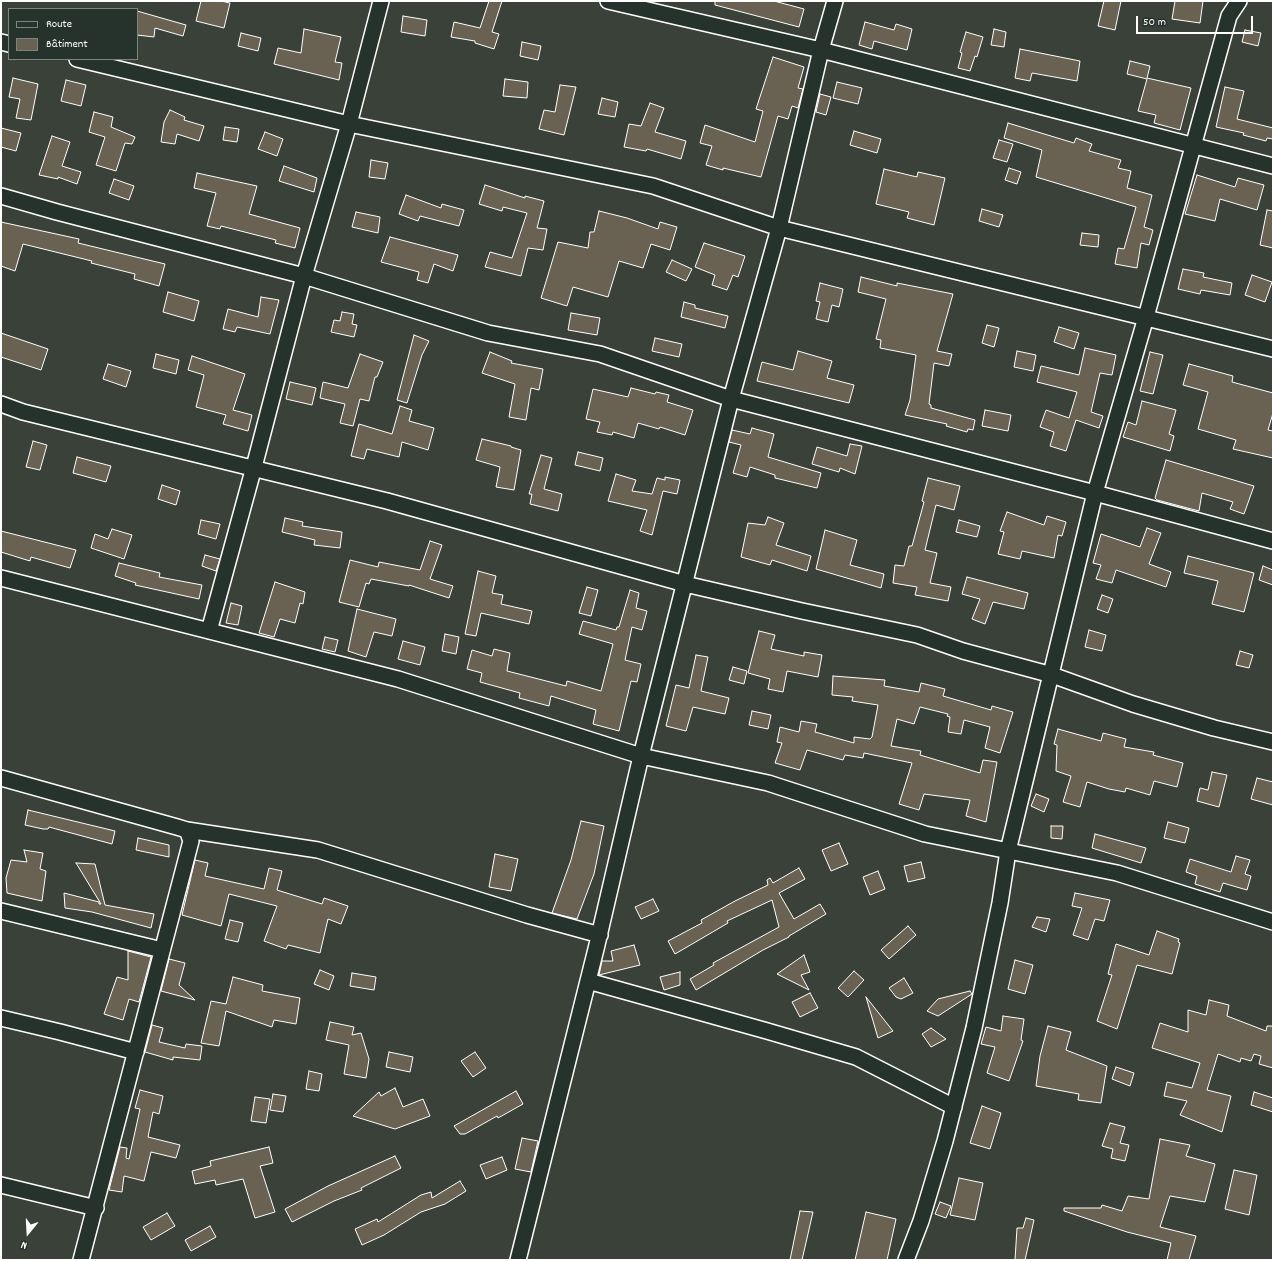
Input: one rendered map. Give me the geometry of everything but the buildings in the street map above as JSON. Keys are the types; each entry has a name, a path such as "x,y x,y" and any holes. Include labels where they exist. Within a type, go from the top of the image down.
{"street":[{"path":"209,632 304,276 350,124 381,1"},
{"path":"608,1 821,50 1273,166"},
{"path":"518,1260 600,935 641,756 731,399 779,228 821,50 835,1"},
{"path":"906,1260 921,1221 954,1107 974,1028 1000,903 1008,851 1052,675 1095,492 1146,317 1229,16 1238,1"},
{"path":"81,60 350,124 653,186 779,228 1273,349"},
{"path":"1,196 304,276 488,333 600,354 731,399 1095,492 1273,541"},
{"path":"1,404 24,412 254,467 388,501 685,584 802,611 918,635 963,651 1052,675 1133,704 1214,728 1273,742"},
{"path":"1,578 398,679 641,756 768,783 926,834 1117,873 1273,922"},
{"path":"1,778 187,830 318,850 527,915 600,935"},
{"path":"82,1260 191,841 187,830"},
{"path":"1,911 162,950"},
{"path":"588,981 767,1031 856,1058 954,1107"},
{"path":"1,1018 136,1052"},
{"path":"1,1185 96,1208"}]}
